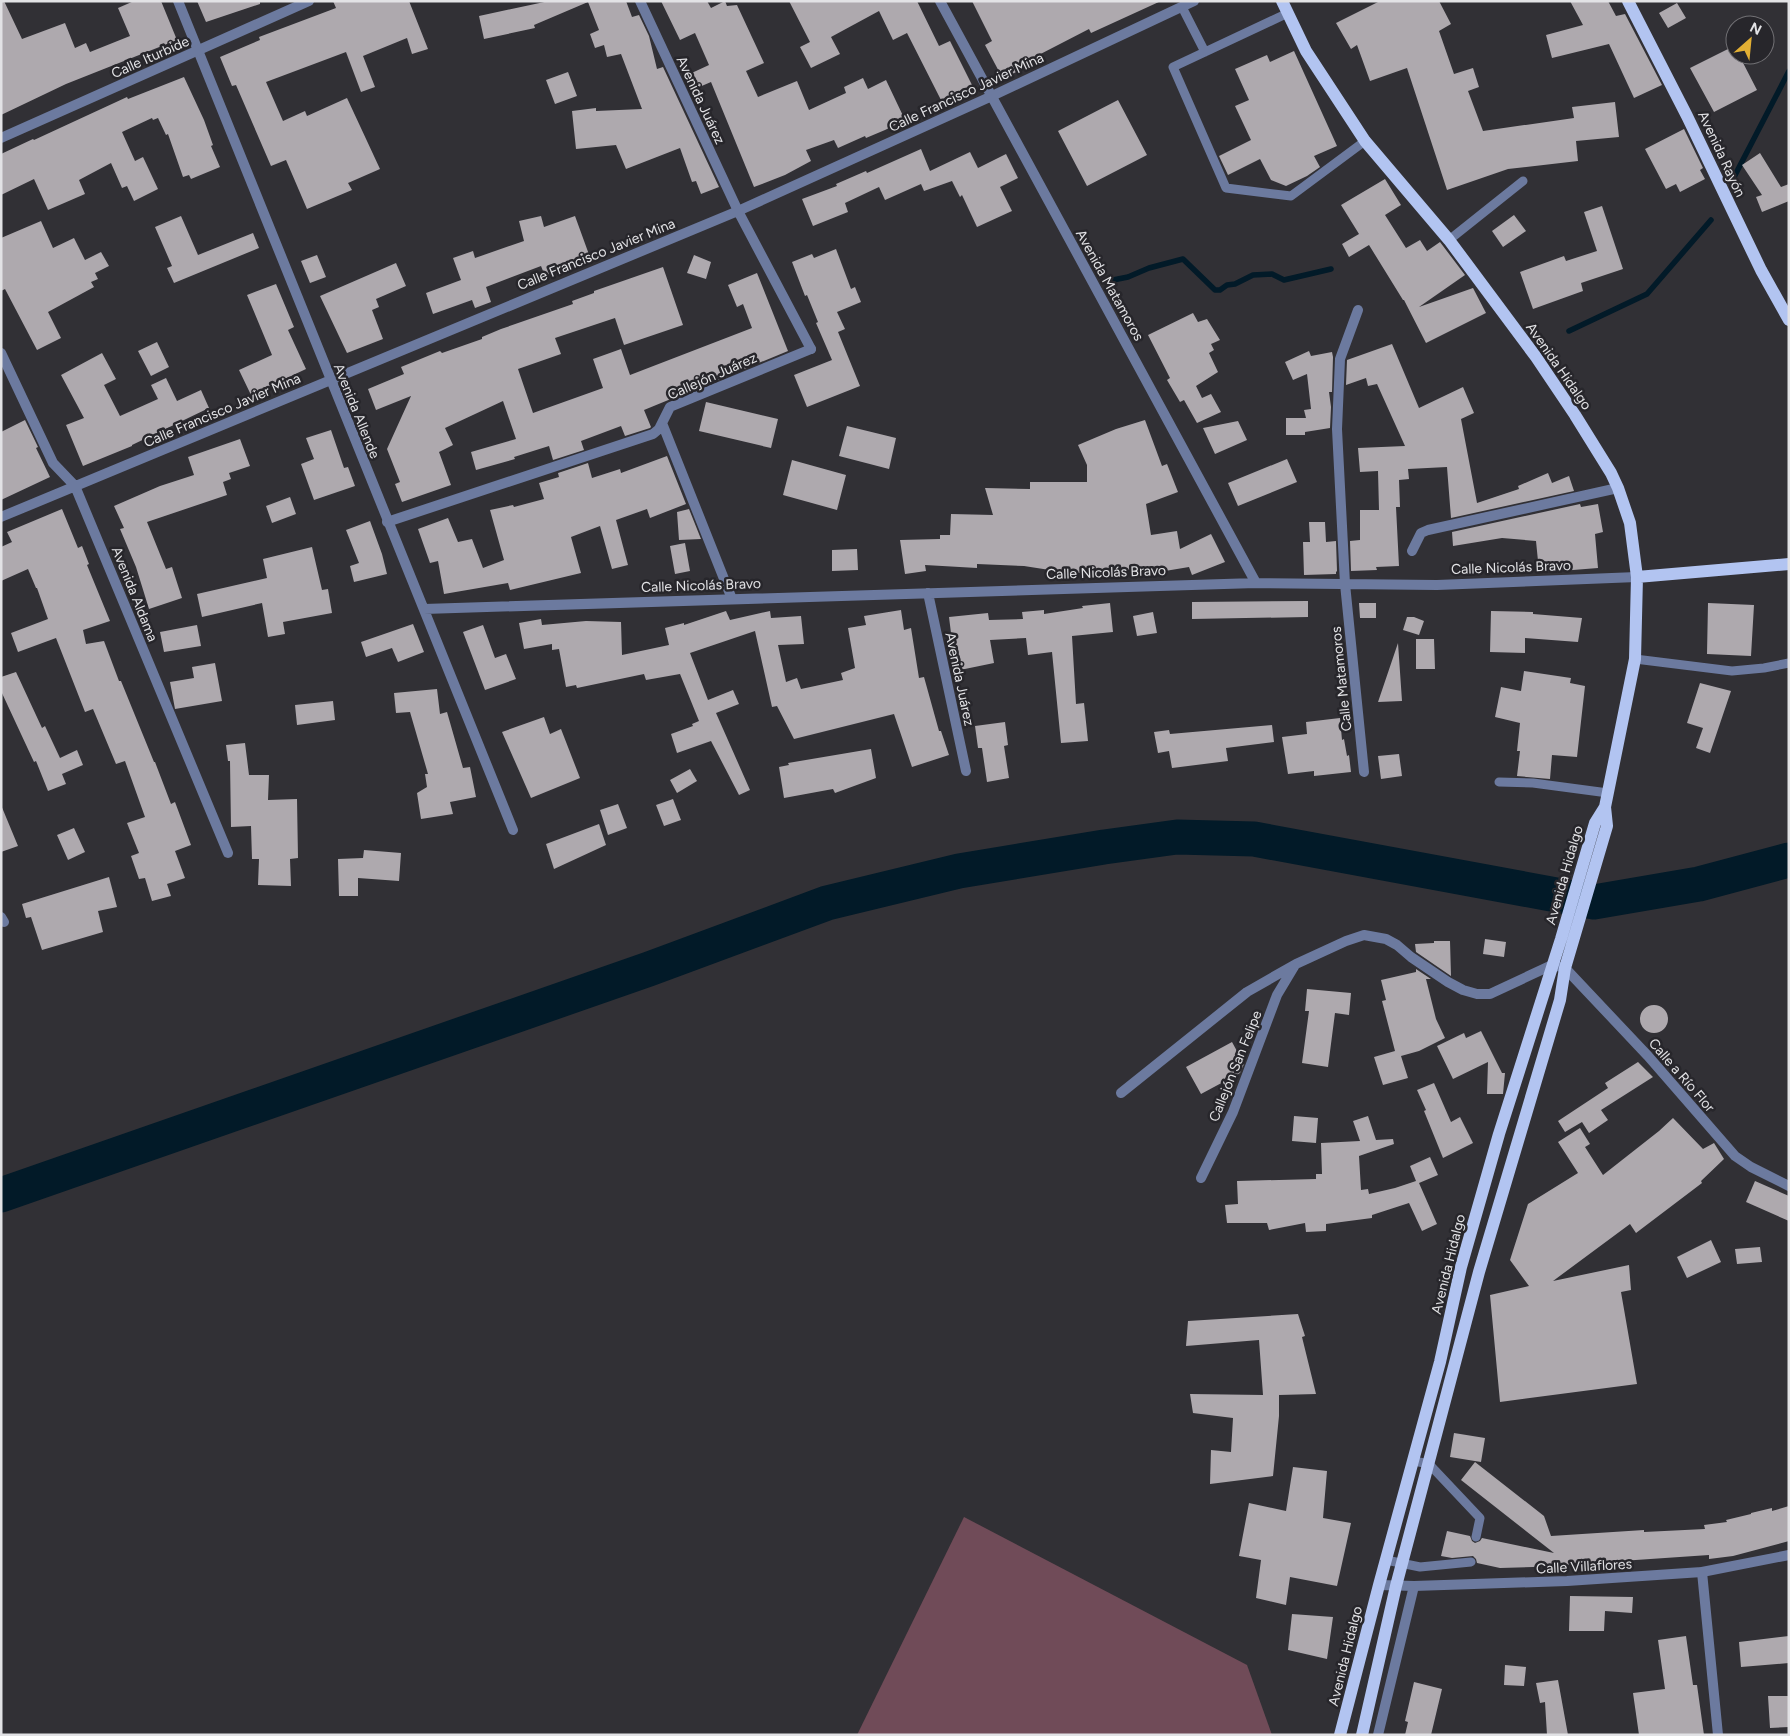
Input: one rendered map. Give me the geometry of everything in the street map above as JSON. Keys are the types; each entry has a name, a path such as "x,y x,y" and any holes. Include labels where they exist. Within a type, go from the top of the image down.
{"main road":[{"name":"Avenida Hidalgo","path":"1282,1 1306,51 1365,140 1449,240 1536,356 1611,473 1630,523 1637,577 1635,659 1601,824 1567,941 1566,968 1560,1000 1479,1272 1439,1419 1429,1464 1396,1586 1362,1735"},
{"name":"Avenida Rayón","path":"1628,1 1688,116 1757,261 1789,320"},
{"name":"Calle Nicolás Bravo","path":"1637,577 1789,564"},
{"name":"Avenida Hidalgo","path":"1340,1735 1440,1362 1461,1267 1499,1134 1552,965 1567,941"}],"street":[{"name":"Avenida Allende","path":"178,1 513,830"},
{"name":"Calle Iturbide","path":"1,138 309,1"},
{"name":"Avenida Juárez","path":"640,1 738,211"},
{"name":"Avenida Matamoros","path":"940,1 1256,583"},
{"name":"Calle Francisco Javier Mina","path":"1,517 738,211 992,96 1194,1"},
{"name":"Callejón Juárez","path":"387,522 653,434 659,429 670,407 811,349 738,211"},
{"name":"Calle Matamoros","path":"1358,310 1340,359 1337,429 1344,584 1364,772"},
{"name":"Avenida Aldama","path":"1,353 53,463 75,486 228,854"},
{"path":"662,423 732,599"},
{"path":"1412,551 1421,533 1428,530 1618,488"},
{"name":"Calle Nicolás Bravo","path":"424,609 1256,583 1437,585 1637,577"},
{"name":"Avenida Juárez","path":"928,593 966,771"},
{"path":"1121,1093 1248,992 1296,964 1346,941 1364,935 1386,939 1397,944 1411,957 1448,982 1462,990 1477,994 1490,994 1552,965 1566,968"},
{"name":"Callejón San Felipe","path":"1201,1178 1233,1112 1277,995 1296,964"},
{"name":"Calle a Río Flor","path":"1566,968 1648,1056 1735,1156 1751,1167 1789,1186"},
{"name":"Calle Villaflores","path":"1379,1585 1414,1586 1567,1581 1702,1572 1789,1555"},
{"path":"1702,1572 1718,1735"},
{"path":"1378,1735 1414,1586"}],"lane":[{"path":"1182,7 1205,52"},
{"path":"1288,13 1173,67 1226,188 1291,196 1365,140"},
{"path":"1449,240 1523,181"},
{"path":"1635,659 1732,671 1789,663"},
{"path":"1499,782 1532,783 1608,793"},
{"path":"1414,1461 1429,1464 1480,1518 1476,1537"},
{"path":"1386,1560 1420,1567 1471,1562"}],"shaded area":[{"path":"964,1517 1247,1665 1272,1735 857,1735"}],"building":[{"path":"1,1 4,1 22,39 65,23 75,48 86,43 90,52 130,36 118,8 134,1 161,1 177,40 66,84 1,115"},
{"path":"197,1 260,1 260,4 206,22"},
{"path":"333,1 409,1 428,49 412,54 407,38 363,56 375,87 361,92 346,52 266,82 283,121 305,111 307,116 347,98 380,169 348,183 352,190 307,209 286,160 271,166 236,85 232,86 220,57 260,40 259,37 336,8"},
{"path":"549,1 626,1 632,17 639,15 649,36 657,69 663,67 719,187 701,194 696,181 692,182 680,148 626,169 616,145 576,149 572,111 596,108 596,111 642,109 621,54 607,57 604,45 595,48 590,34 599,30 588,2 534,25 535,28 484,39 479,16"},
{"path":"661,1 707,1 711,8 725,1 727,6 737,5 764,63 746,71 758,97 797,81 809,110 846,93 844,87 863,78 868,89 886,80 905,120 866,138 865,136 838,148 834,140 806,150 811,161 785,175 754,187 711,82 690,91 683,77 709,65 695,33 680,40"},
{"path":"789,1 917,1 939,46 950,41 972,85 941,100 907,33 893,40 879,11 831,37 840,54 811,68 800,47 810,42"},
{"path":"972,1 1161,1 1091,33 1089,29 1027,61 1029,65 1003,79 985,45 992,41"},
{"path":"1380,1 1439,1 1451,24 1439,31 1454,74 1473,68 1479,87 1468,91 1483,131 1574,118 1572,107 1615,102 1619,137 1576,141 1578,161 1508,169 1447,190 1407,68 1370,81 1357,45 1351,49 1336,23"},
{"path":"1570,1 1608,1 1616,16 1625,14 1662,85 1634,98 1609,44 1552,58 1546,35 1583,25"},
{"path":"1677,3 1686,18 1668,28 1659,13"},
{"path":"1725,50 1725,65 1744,65 1757,90 1714,112 1690,68"},
{"path":"1294,51 1337,146 1314,156 1320,167 1307,176 1286,186 1271,180 1260,159 1228,175 1219,156 1251,140 1235,106 1249,100 1235,69 1267,55 1270,62"},
{"path":"568,72 577,96 555,104 546,80"},
{"path":"184,77 204,120 213,145 211,146 220,167 191,179 189,175 183,177 168,134 166,135 158,118 153,120 152,118 122,132 135,161 143,157 158,189 134,201 127,186 122,188 111,163 79,180 85,194 48,210 34,179 1,195 1,154 127,97 128,99"},
{"path":"1118,100 1147,155 1087,186 1058,131"},
{"path":"1684,129 1703,168 1700,170 1705,179 1680,192 1676,184 1666,189 1645,149"},
{"path":"921,149 930,171 970,152 978,168 1006,154 1018,178 1000,187 1012,211 977,227 962,195 960,197 952,181 924,191 921,184 885,200 879,187 845,203 848,212 813,226 802,199 837,186 836,184 866,171 867,173"},
{"path":"1760,153 1781,187 1789,184 1789,201 1762,212 1756,197 1762,195 1742,165"},
{"path":"1385,179 1401,205 1385,215 1406,248 1420,240 1427,251 1440,242 1465,275 1419,307 1473,288 1486,313 1426,343 1404,300 1369,245 1349,257 1342,244 1359,234 1341,205"},
{"path":"1602,206 1623,269 1581,283 1583,291 1533,309 1520,272 1564,256 1566,261 1597,251 1584,212"},
{"path":"1514,215 1526,231 1503,247 1492,231"},
{"path":"181,216 198,255 253,233 259,248 174,283 167,268 172,266 155,227"},
{"path":"541,216 544,227 575,216 591,260 571,267 571,265 545,276 541,266 486,287 491,302 475,308 472,300 433,314 426,293 461,280 453,258 473,251 475,258 524,241 519,221"},
{"path":"41,221 53,248 74,238 85,260 101,252 109,266 95,273 98,279 91,282 94,287 48,312 61,338 37,350 5,289 1,291 1,238"},
{"path":"836,249 851,289 855,287 861,302 837,312 845,329 838,332 860,386 807,407 794,375 832,360 792,262 812,254 814,258"},
{"path":"317,255 326,277 310,283 301,261"},
{"path":"694,255 711,262 706,279 687,273"},
{"path":"396,263 406,286 376,299 379,307 372,310 383,339 347,353 320,296"},
{"path":"663,267 683,325 624,345 615,318 555,338 561,354 518,369 533,413 603,388 593,359 621,349 630,375 752,328 743,304 737,307 728,285 757,273 788,351 644,410 650,428 625,436 621,426 581,441 584,450 553,460 549,446 514,457 515,459 476,470 471,452 516,439 503,401 445,428 453,445 439,452 451,485 402,502 395,484 400,482 387,449 411,396 376,410 368,389 404,374 401,367 440,351 442,353 482,339 482,337 501,329 573,304 572,301 594,293 594,291"},
{"path":"276,284 294,327 288,330 306,369 251,395 239,370 272,355 247,295"},
{"path":"1193,313 1198,322 1207,319 1220,340 1211,344 1214,350 1209,353 1218,372 1196,386 1202,398 1211,394 1221,412 1197,423 1184,400 1180,402 1167,380 1170,378 1148,335"},
{"path":"157,342 169,367 151,376 138,351"},
{"path":"1392,344 1419,408 1463,387 1474,413 1461,419 1477,503 1519,489 1518,486 1548,473 1552,483 1569,476 1574,491 1451,518 1447,467 1408,469 1409,479 1399,480 1400,507 1396,507 1399,566 1376,567 1377,570 1351,571 1350,541 1360,540 1360,510 1379,510 1378,471 1360,472 1358,448 1405,446 1377,384 1368,386 1366,378 1346,385 1347,360"},
{"path":"1309,351 1311,356 1332,352 1332,392 1329,392 1331,407 1330,428 1305,432 1305,435 1286,435 1286,418 1306,418 1304,410 1311,409 1307,374 1293,380 1285,362"},
{"path":"102,353 116,379 104,385 120,416 158,399 151,385 166,378 177,401 201,390 209,408 132,446 83,466 66,425 84,418 61,375"},
{"path":"706,402 778,419 771,448 699,431"},
{"path":"25,420 50,477 1,500 1,432"},
{"path":"1145,420 1162,466 1167,464 1178,492 1146,504 1151,535 1177,531 1180,549 1211,534 1225,562 1192,575 1189,567 1159,572 1157,566 1133,570 1086,570 1086,573 1069,573 1024,566 977,564 977,568 925,565 926,571 905,574 900,540 940,539 940,535 950,535 951,514 993,515 985,488 1030,489 1030,482 1087,482 1087,465 1078,445 1116,429"},
{"path":"1238,421 1247,440 1215,454 1203,428"},
{"path":"847,426 896,438 889,469 839,456"},
{"path":"331,430 344,468 348,467 355,486 314,500 301,464 314,459 306,438"},
{"path":"240,439 250,466 229,473 231,479 223,482 227,495 147,522 166,569 172,567 182,598 149,609 136,567 120,529 124,528 114,506 160,486 194,475 188,457"},
{"path":"667,456 686,504 650,518 647,509 616,520 628,565 612,569 600,526 571,537 581,573 510,590 508,583 444,594 438,561 430,563 418,529 448,518 458,542 472,539 483,568 504,560 490,510 513,505 514,507 544,499 539,483 559,477 558,473 588,463 592,478 620,469 621,473"},
{"path":"1287,459 1297,482 1238,506 1228,483"},
{"path":"792,460 846,475 837,510 783,495"},
{"path":"290,497 296,514 272,523 266,506"},
{"path":"1580,504 1581,507 1598,504 1603,532 1595,534 1598,568 1539,571 1536,541 1502,538 1453,546 1452,532"},
{"path":"62,509 78,548 82,546 89,564 87,565 110,621 83,630 86,644 104,641 171,804 175,802 191,845 175,851 185,878 167,884 171,896 152,901 145,878 139,879 131,856 139,853 127,823 145,817 125,761 116,764 93,709 85,712 56,638 18,652 11,633 48,619 28,569 1,581 1,547 12,542 7,532"},
{"path":"689,509 701,539 679,540 677,512"},
{"path":"370,521 387,574 354,582 350,566 359,563 346,530"},
{"path":"1309,522 1325,522 1326,542 1336,541 1336,574 1304,575 1303,542 1310,542"},
{"path":"685,543 690,571 675,574 670,546"},
{"path":"312,547 322,590 328,589 332,613 283,622 285,634 268,637 262,603 202,617 197,594 267,578 263,559"},
{"path":"857,549 858,570 832,571 832,550"},
{"path":"1308,601 1308,617 1192,619 1192,602"},
{"path":"1110,603 1113,632 1072,636 1076,704 1084,703 1088,741 1061,743 1052,652 1028,655 1026,638 990,640 994,663 960,670 949,617 988,613 989,620 1023,619 1022,612 1044,610 1044,614 1083,608 1082,606"},
{"path":"1359,603 1376,603 1376,618 1360,618"},
{"path":"1708,603 1754,605 1751,656 1707,654"},
{"path":"901,610 904,630 911,628 919,678 924,677 939,731 941,731 949,755 912,767 894,714 794,739 777,706 772,707 755,631 690,653 708,700 733,690 739,704 716,713 750,790 739,795 711,741 677,753 671,734 693,726 692,724 699,721 680,674 646,680 644,674 577,688 576,685 566,687 559,649 552,650 552,644 524,649 519,623 541,619 542,625 586,621 621,622 622,655 669,645 665,628 684,623 684,625 726,611 730,620 770,611 771,618 801,616 804,644 778,645 786,682 797,678 801,689 843,680 841,673 855,668 848,628 866,625 864,616"},
{"path":"1491,611 1533,612 1533,614 1582,618 1578,642 1525,638 1525,653 1490,652"},
{"path":"1153,612 1157,633 1137,636 1133,616"},
{"path":"1407,617 1414,617 1424,621 1419,635 1403,630"},
{"path":"413,624 424,652 398,662 392,648 366,657 361,642"},
{"path":"197,625 201,646 164,652 160,632"},
{"path":"483,625 495,658 506,654 516,679 485,690 463,632"},
{"path":"1416,639 1434,639 1435,669 1416,669"},
{"path":"1398,643 1402,701 1378,702"},
{"path":"215,663 222,701 175,709 170,682 194,678 192,667"},
{"path":"1524,671 1571,678 1570,683 1585,686 1577,757 1552,755 1550,779 1517,776 1520,751 1517,751 1520,723 1495,717 1501,687 1521,691"},
{"path":"16,672 42,728 45,726 60,758 77,750 83,765 62,774 66,784 48,791 36,761 34,762 1,691 1,677"},
{"path":"1700,683 1731,691 1710,753 1696,748 1703,728 1687,723"},
{"path":"437,689 440,714 447,712 463,768 470,767 476,797 450,802 453,814 421,819 417,793 427,787 425,774 428,774 410,712 396,713 394,693"},
{"path":"333,701 335,720 297,725 295,705"},
{"path":"544,717 550,734 561,729 580,778 531,798 502,732"},
{"path":"1340,718 1342,740 1344,739 1347,756 1349,755 1351,772 1314,776 1314,771 1288,774 1282,737 1307,734 1306,722"},
{"path":"1005,722 1008,745 1004,746 1009,778 987,782 982,748 978,748 975,726"},
{"path":"1272,725 1274,742 1226,748 1228,761 1172,768 1169,751 1158,753 1154,732 1169,730 1170,734"},
{"path":"245,743 249,775 269,775 268,800 297,799 298,858 290,859 291,886 258,885 259,859 252,859 251,826 231,827 230,761 228,761 226,745"},
{"path":"871,749 876,778 835,793 833,789 784,798 779,767 789,765 788,763"},
{"path":"1399,754 1402,776 1381,779 1378,756"},
{"path":"690,769 697,781 677,793 670,780"},
{"path":"673,799 681,820 664,826 656,805"},
{"path":"618,804 627,828 608,835 600,810"},
{"path":"1,805 18,846 1,852"},
{"path":"599,824 606,845 554,869 546,844"},
{"path":"74,828 85,852 68,860 57,835"},
{"path":"364,850 401,853 399,881 358,878 358,896 339,896 338,859 363,858"},
{"path":"109,877 117,907 98,911 103,932 42,950 31,917 26,918 22,904"},
{"path":"1485,939 1506,942 1504,957 1483,954"},
{"path":"1434,941 1450,941 1451,976 1416,952 1415,944 1434,943"},
{"path":"1416,969 1431,979 1426,979 1436,1019 1445,1038 1419,1051 1401,1056 1408,1078 1383,1085 1374,1057 1395,1051 1382,1001 1386,1000 1381,980 1416,972"},
{"path":"1307,989 1351,993 1349,1015 1335,1013 1328,1067 1302,1063 1309,1011 1305,1011"},
{"path":"1654,1005 1664,1009 1668,1019 1664,1029 1654,1033 1644,1029 1640,1019 1644,1009"},
{"path":"1481,1031 1502,1073 1505,1073 1503,1094 1487,1094 1488,1062 1453,1079 1437,1046 1464,1033 1466,1038"},
{"path":"1232,1042 1244,1064 1240,1073 1201,1094 1186,1067"},
{"path":"1638,1062 1653,1077 1601,1110 1608,1120 1589,1133 1582,1122 1565,1132 1558,1121 1608,1088 1605,1083"},
{"path":"1434,1083 1451,1122 1460,1117 1473,1143 1443,1158 1417,1090"},
{"path":"1294,1116 1318,1118 1316,1143 1292,1141"},
{"path":"1368,1116 1376,1140 1393,1139 1394,1144 1359,1156 1361,1190 1368,1189 1369,1194 1416,1181 1410,1166 1430,1157 1438,1175 1419,1183 1437,1224 1422,1231 1409,1203 1372,1215 1372,1218 1326,1224 1326,1231 1306,1232 1305,1223 1269,1230 1267,1223 1227,1223 1225,1205 1238,1204 1237,1181 1316,1179 1316,1174 1322,1174 1321,1143 1360,1141 1353,1121"},
{"path":"1673,1118 1703,1149 1714,1143 1724,1159 1701,1181 1702,1183 1636,1233 1630,1224 1553,1281 1629,1265 1631,1290 1621,1292 1637,1384 1500,1402 1490,1295 1529,1286 1510,1260 1528,1204 1578,1173 1558,1142 1580,1128 1590,1144 1585,1147 1603,1175"},
{"path":"1755,1181 1789,1196 1789,1221 1746,1202"},
{"path":"1711,1240 1721,1262 1687,1278 1677,1257"},
{"path":"1760,1247 1762,1262 1737,1264 1735,1249"},
{"path":"1298,1314 1305,1336 1302,1337 1316,1394 1279,1395 1279,1416 1273,1476 1210,1484 1211,1450 1231,1452 1233,1418 1193,1413 1190,1394 1263,1395 1259,1340 1186,1346 1188,1321"},
{"path":"1454,1433 1485,1438 1481,1462 1450,1457"},
{"path":"1475,1462 1544,1516 1551,1536 1644,1530 1644,1532 1705,1529 1704,1525 1727,1522 1726,1520 1751,1513 1772,1508 1772,1511 1789,1506 1789,1541 1733,1556 1709,1559 1709,1555 1533,1567 1500,1568 1477,1563 1473,1556 1452,1558 1441,1556 1447,1531 1470,1536 1475,1543 1482,1538 1554,1553 1461,1480"},
{"path":"1293,1467 1327,1471 1323,1518 1351,1523 1337,1586 1290,1577 1286,1605 1256,1598 1261,1560 1239,1556 1249,1503 1286,1511"},
{"path":"1570,1596 1633,1597 1632,1613 1605,1611 1604,1631 1569,1631"},
{"path":"1292,1614 1333,1617 1327,1659 1288,1650"},
{"path":"1686,1636 1693,1685 1697,1685 1704,1735 1639,1735 1633,1693 1665,1689 1658,1640"},
{"path":"1789,1636 1789,1663 1741,1667 1739,1642"},
{"path":"1505,1665 1526,1667 1524,1686 1504,1685"},
{"path":"1558,1680 1568,1735 1547,1735 1545,1702 1540,1703 1536,1683"},
{"path":"1414,1682 1442,1689 1431,1735 1405,1735 1408,1722 1405,1721"},
{"path":"1768,1696 1789,1696 1789,1727 1770,1728"}],"waterway":[{"path":"1733,179 1789,71"},
{"path":"1569,331 1647,294 1711,220"},
{"path":"1113,280 1183,259 1215,290 1220,290 1227,285 1235,284 1253,275 1272,274 1284,280 1331,269"},
{"path":"1,1195 649,969 827,903 959,871 1177,837 1254,839 1594,902 1699,884 1789,860"}]}
